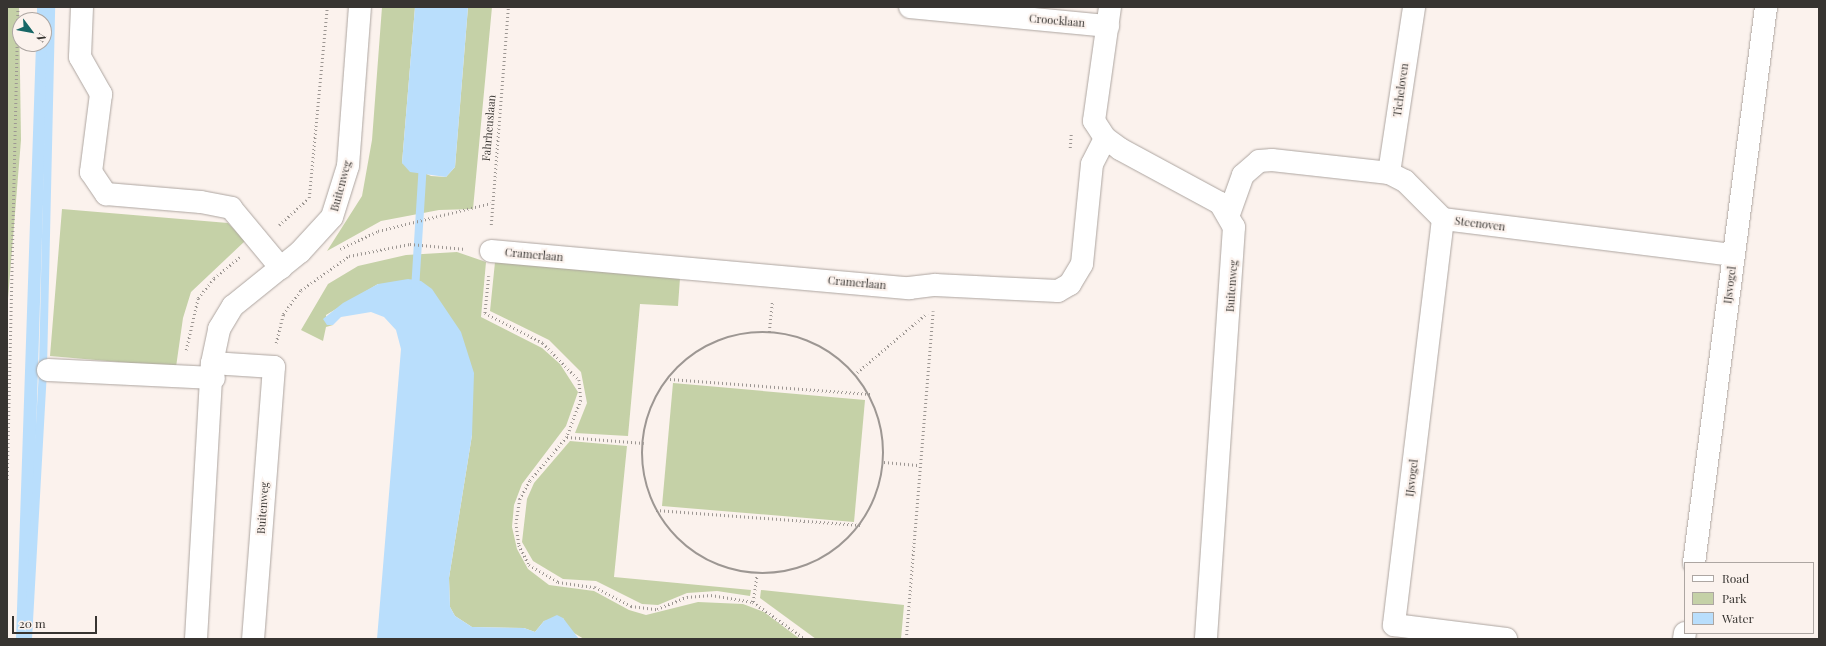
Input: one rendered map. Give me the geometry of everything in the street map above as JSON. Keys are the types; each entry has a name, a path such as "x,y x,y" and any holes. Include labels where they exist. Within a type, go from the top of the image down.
{"street":[{"path":"82,7 80,57 101,94 91,172 106,194 201,202 231,208 281,268"},
{"name":"Buitenweg","path":"196,639 213,370 219,329 233,306 281,268 332,217 348,166 360,7"},
{"name":"Croocklaan","path":"910,7 1109,16"},
{"name":"Ticheloven","path":"1389,173 1414,7"},
{"name":"IJsvogel","path":"1694,562 1766,7"},
{"path":"1109,16 1094,121 1105,138 1220,203 1229,214"},
{"name":"Cramerlaan","path":"491,251 909,288 935,285 1058,290 1070,284 1082,264 1092,164 1105,138"},
{"name":"Steenoven","path":"1229,214 1243,174 1259,161 1389,173 1405,181 1443,219 1733,255"},
{"name":"Buitenweg","path":"1206,639 1235,247 1229,214"},
{"name":"IJsvogel","path":"1443,219 1394,625 1506,639"},
{"path":"48,370 183,376 213,370 274,367"},
{"name":"Buitenweg","path":"253,639 274,367"}],"path":[{"path":"7,480 18,7"},
{"path":"183,376 187,335 198,298 214,278 260,241 309,198 327,7"},
{"name":"Fahrheuslaan","path":"508,7 491,203 491,251 485,313 543,343 579,380 581,400 568,437"},
{"path":"335,252 378,231 491,203"},
{"path":"274,367 283,314 301,290 349,256 410,244 491,251"},
{"path":"769,332 775,276"},
{"path":"854,375 933,308 906,639"},
{"path":"769,332 812,343 833,354 854,375 870,394 883,433 884,462 873,504 860,525 824,558 802,568 757,575 731,572 696,555 670,530 656,510 643,470 644,443 647,419 670,378 682,363 722,338 769,332"},
{"path":"670,378 870,394"},
{"path":"644,443 568,437 530,481 520,500 516,523 519,544 529,565 558,582 595,587 631,606 657,609 688,598 712,595 754,602 805,639"},
{"path":"884,462 920,465"},
{"path":"656,510 860,525"},
{"path":"754,602 757,575"}],"green space":[{"path":"7,7 19,7 19,12 12,12 12,52 20,52 21,140 7,311"},
{"path":"382,7 415,7 402,163 431,176 446,177 455,167 468,7 492,7 473,209 439,210 381,221 327,251 362,196 372,140"},
{"path":"62,209 228,223 245,241 191,292 183,318 176,367 50,356"},
{"path":"457,252 486,262 481,317 542,348 560,364 578,392 566,426 522,484 514,505 512,527 517,549 528,569 549,585 594,591 629,610 646,615 698,602 743,604 764,612 800,639 584,639 569,630 563,618 544,621 535,632 524,628 472,627 455,616 450,607 449,578 472,435 378,284 326,315 327,325 333,325 326,327 323,341 301,330 328,284 358,266 406,255"},
{"path":"495,262 680,278 678,306 640,304 628,436 575,433 587,403 581,372 549,340 490,311"},
{"path":"673,383 865,400 854,522 662,506"},
{"path":"570,441 627,446 614,577 751,590 750,596 717,591 687,593 658,605 642,604 596,581 563,579 533,561 522,542 527,499 534,483"},
{"path":"761,590 904,605 901,639 816,639 760,598"}],"water":[{"path":"37,7 49,7 49,12 37,12"},
{"path":"415,7 468,7 455,167 446,177 410,172 402,163"},
{"path":"36,52 48,52 34,499 28,639 16,639"},
{"path":"408,279 421,281 432,289 461,332 474,373 472,435 449,578 450,607 455,616 472,627 524,628 535,632 544,621 557,615 563,618 579,639 377,639 401,349 396,330 384,317 371,312 341,317 333,325 327,325 323,319 343,303 378,284"}],"waterway":[{"path":"28,639 43,368 51,7"},
{"path":"415,290 423,164"}]}
